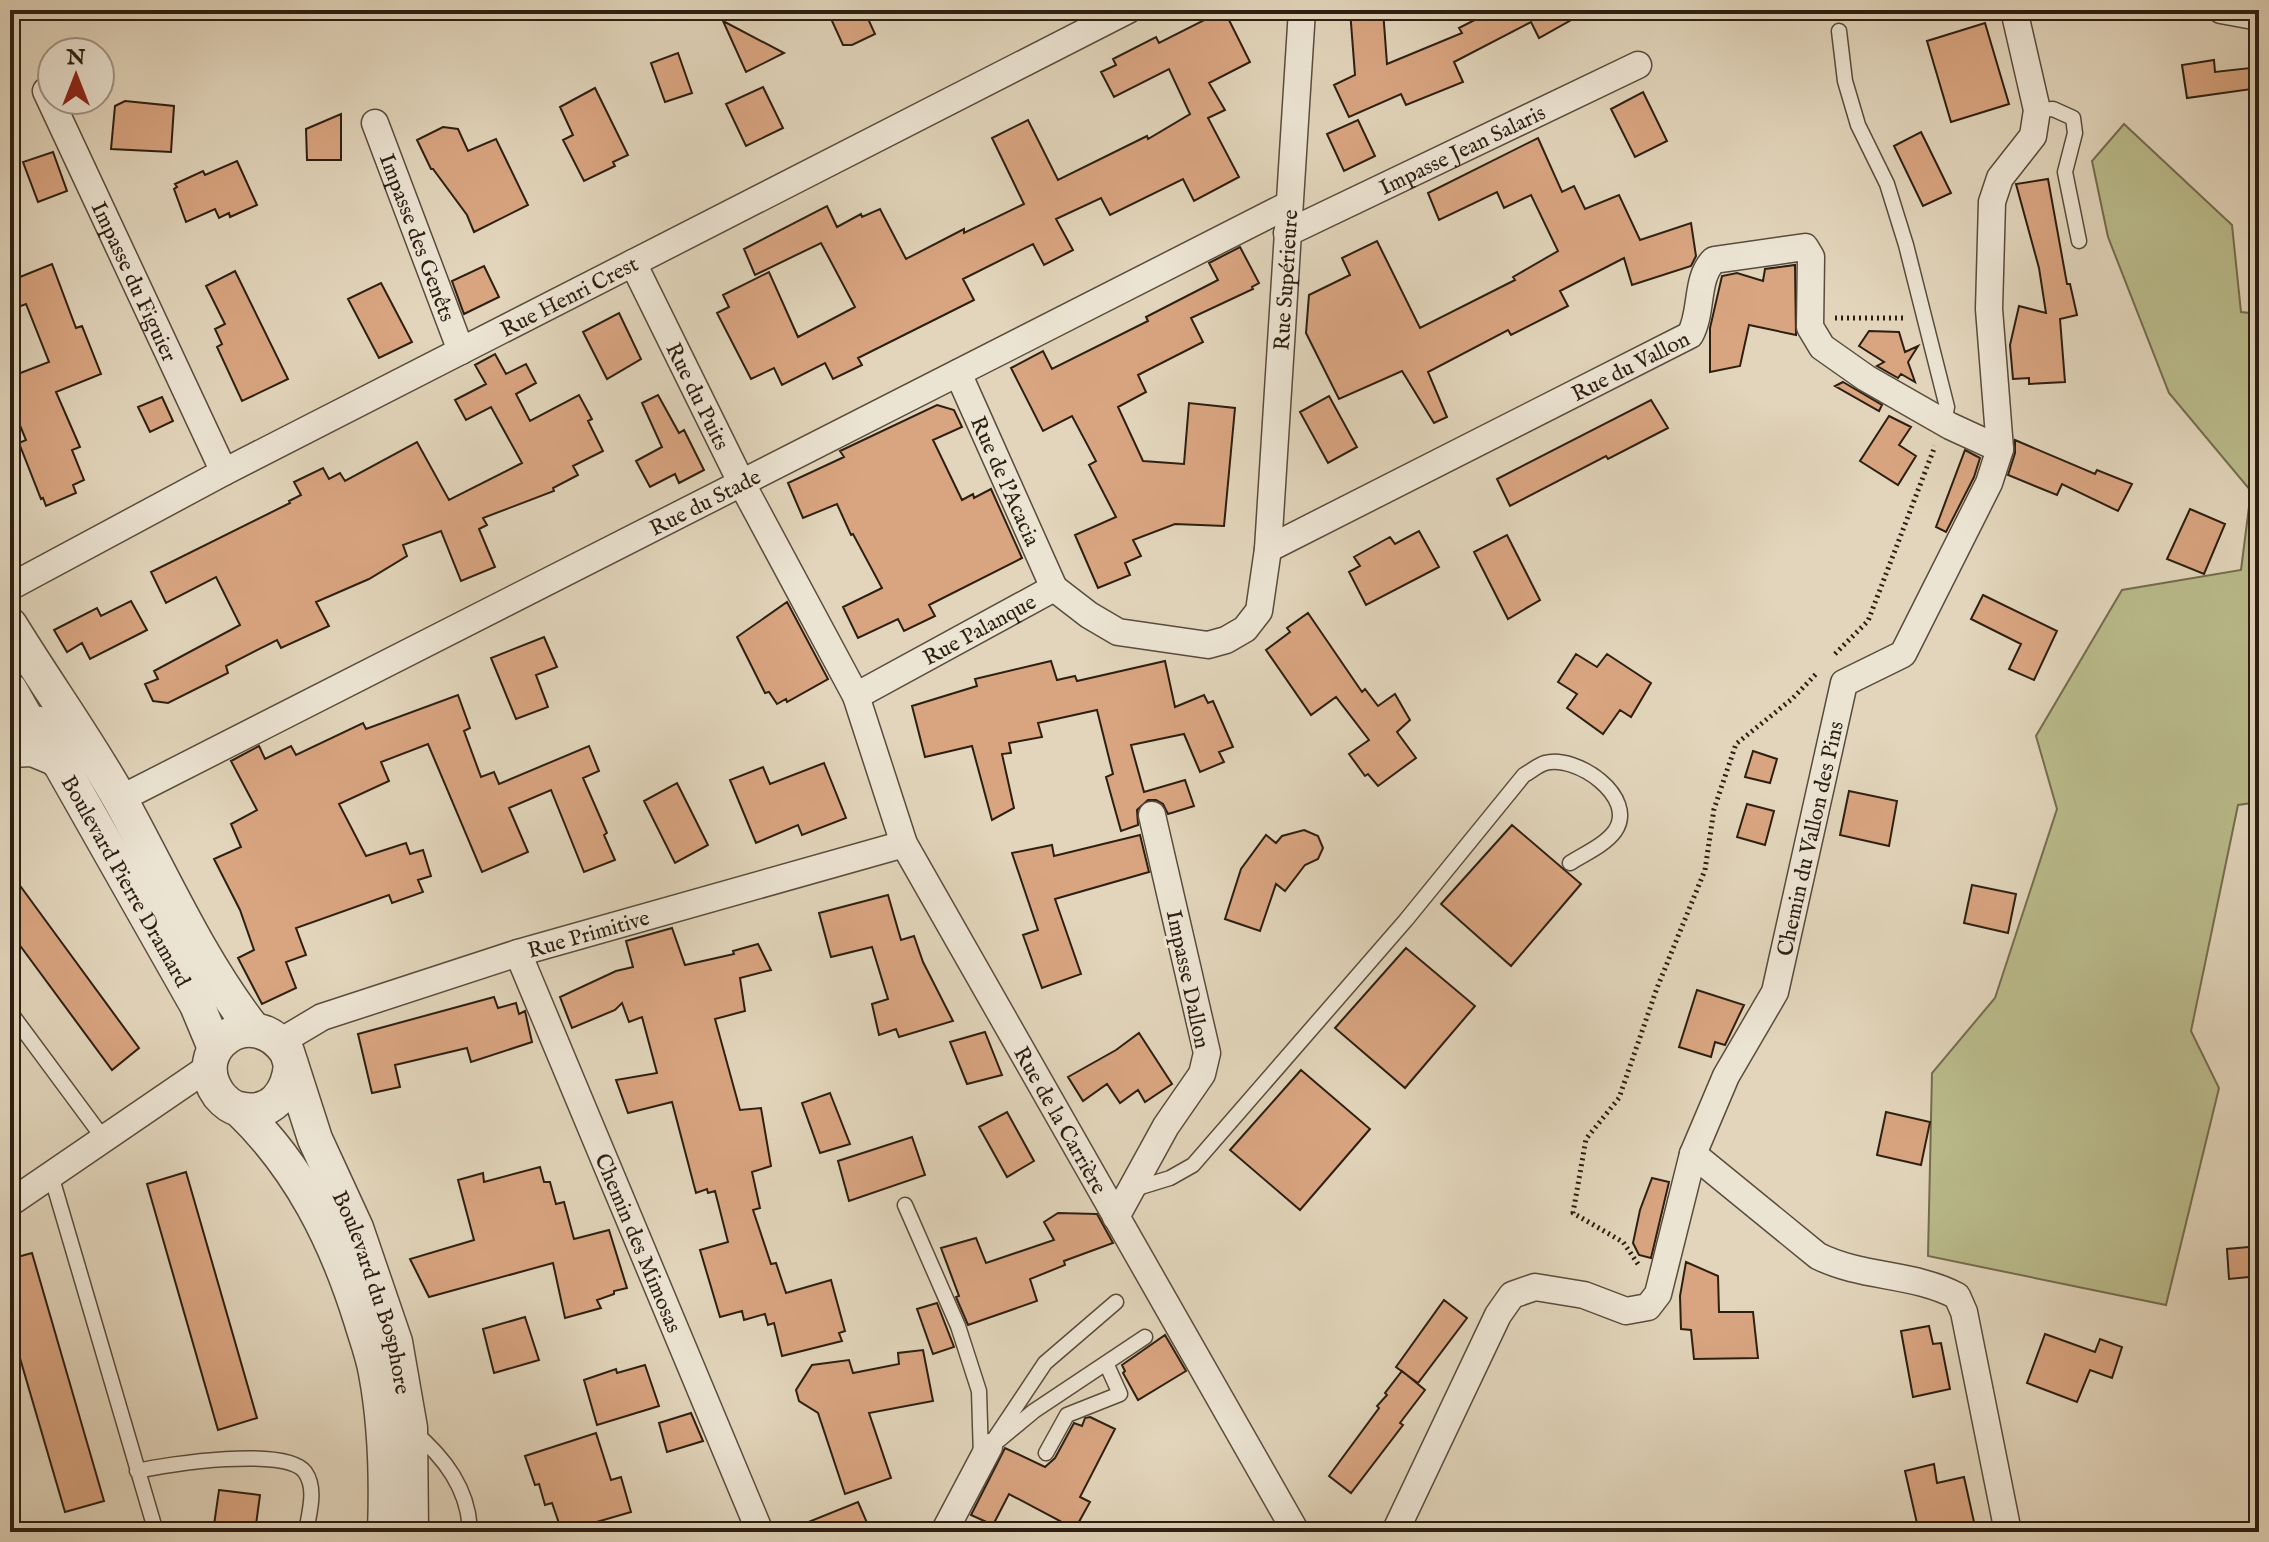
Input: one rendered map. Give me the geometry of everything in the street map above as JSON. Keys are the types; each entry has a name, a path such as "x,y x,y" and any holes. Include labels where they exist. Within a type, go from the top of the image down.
{"street":[{"name":"Rue Henri Crest","path":"10,587 224,472 1128,10"},
{"name":"Rue Supérieure","path":"1268,549 1302,10"},
{"path":"2014,10 2037,110"},
{"path":"2221,10 2259,17"},
{"name":"Impasse Jean Salaris","path":"1287,233 1638,65"},
{"name":"Chemin du Vallon des Pins","path":"1395,1532 1498,1315 1512,1295 1535,1287 1584,1295 1626,1311 1648,1307 1658,1294 1693,1154 1726,1076 1775,992 1844,683 1903,654 1989,483 2000,449 1989,309 1992,202 2000,178 2033,136 2037,110"},
{"name":"Impasse du Figuier","path":"58,116 224,472"},
{"name":"Impasse des Genêts","path":"375,123 461,351"},
{"name":"Rue du Stade","path":"120,799 1288,205"},
{"name":"Rue du Vallon","path":"1268,549 1690,335 1697,322 1705,269 1714,260 1805,247 1811,257 1810,327 1822,347 1866,378 1944,423 2000,449"},
{"name":"Rue du Puits","path":"633,263 741,482 856,696"},
{"name":"Rue de l'Acacia","path":"958,373 1054,588"},
{"name":"Rue Palanque","path":"856,696 1054,588 1089,615 1118,632 1208,645 1226,640 1245,629 1259,611 1268,549"},
{"name":"Boulevard Pierre Dramard","path":"10,625 48,687 71,716 120,799 227,996 275,1045"},
{"name":"Boulevard Pierre Dramard","path":"10,690 19,725 61,765 197,1005 212,1057"},
{"name":"Rue de la Carrière","path":"856,696 904,844 1296,1532"},
{"name":"Boulevard Pierre Dramard","path":"19,725 47,723 63,735 123,838 134,852 153,861"},
{"path":"10,754 32,753 61,765"},
{"name":"Impasse Dallon","path":"1116,1217 1166,1126 1202,1074 1207,1053 1152,815"},
{"name":"Rue Primitive","path":"275,1045 322,1017 518,953 904,844"},
{"name":"Chemin des Mimosas","path":"518,953 760,1532"},
{"path":"10,1203 172,1094 212,1057 225,1037 238,1030 275,1045 290,1080 283,1094 271,1105 256,1110 193,1092 172,1094"},
{"name":"Boulevard du Bosphore","path":"275,1045 373,1270 395,1342 410,1428 411,1532"},
{"path":"212,1057 212,1085 232,1105"},
{"name":"Boulevard du Bosphore","path":"232,1105 284,1157 320,1215 349,1283 376,1370 385,1438 385,1532"},
{"path":"1693,1154 1818,1256 1836,1265 1940,1287 1957,1296 1964,1312 2008,1532"},
{"path":"944,1532 985,1454"}],"lane":[{"path":"1839,31 1845,81 1858,125 1887,184 1947,407 1944,423"},
{"path":"2037,110 2053,109 2073,118 2075,133 2065,172 2079,241"},
{"path":"1131,1190 1170,1178 1193,1165 1406,920 1524,775 1547,762 1567,763 1596,777 1618,800 1622,817 1614,832 1570,863"},
{"path":"10,1012 104,1139"},
{"path":"51,1175 156,1532"},
{"path":"905,1205 958,1326 979,1391 985,1454"},
{"path":"985,1454 1045,1363 1116,1302"},
{"path":"985,1454 1034,1411 1145,1337"},
{"path":"1046,1453 1067,1415 1120,1394 1106,1363"},
{"path":"410,1428 431,1446 452,1473 466,1498 470,1532"},
{"path":"137,1471 173,1463 264,1458 295,1462 306,1473 312,1490 306,1532"}],"path":[{"path":"1810,318 1923,317"},
{"path":"1835,655 1868,621 1944,423"},
{"path":"1643,1272 1623,1242 1573,1213 1586,1139 1619,1098 1657,988 1705,870 1714,809 1736,744 1792,699 1824,666"}],"green space":[{"path":"2124,124 2232,225 2241,312 2259,314 2259,802 2238,805 2191,1031 2219,1088 2166,1305 1928,1256 1932,1073 1995,998 2057,809 2036,736 2122,590 2241,570 2251,491 2169,393 2108,237 2092,161"}],"building":[{"path":"827,10 864,10 875,34 852,45 843,45"},
{"path":"1224,10 1250,62 1209,83 1225,110 1208,118 1239,177 1194,201 1183,179 1110,215 1101,198 1056,219 1073,250 1044,265 1033,244 963,279 974,300 858,358 862,365 833,379 825,363 782,385 774,368 751,379 717,313 729,307 723,295 769,272 798,337 855,307 821,243 755,275 744,249 827,206 837,227 861,214 862,217 880,209 906,259 964,229 964,233 1024,204 992,138 1028,120 1058,180 1147,136 1148,139 1190,114 1169,69 1114,97 1101,72 1116,65 1113,59 1156,37 1159,43"},
{"path":"1350,10 1383,10 1387,64 1462,33 1459,28 1494,10 1589,10 1539,38 1531,22 1454,62 1463,82 1406,105 1401,94 1349,117 1334,85 1355,75"},
{"path":"723,21 784,53 746,72"},
{"path":"1985,23 2009,104 1951,122 1927,41"},
{"path":"678,53 692,93 665,102 651,63"},
{"path":"2214,60 2215,72 2259,67 2259,88 2187,98 2182,65"},
{"path":"763,87 783,128 746,146 726,104"},
{"path":"595,88 628,155 613,162 615,166 584,181 563,140 573,135 560,107"},
{"path":"1643,92 1667,141 1635,157 1611,109"},
{"path":"125,101 174,106 171,152 111,149 116,106"},
{"path":"341,114 341,160 307,160 306,129"},
{"path":"1358,120 1375,156 1344,171 1327,134"},
{"path":"443,127 458,129 468,151 496,139 528,205 474,232 467,215 431,169 417,140"},
{"path":"1921,132 1951,193 1923,206 1894,146"},
{"path":"1538,138 1562,192 1574,186 1585,209 1619,195 1640,240 1691,223 1696,256 1691,266 1632,285 1624,258 1560,291 1568,306 1511,335 1508,330 1428,372 1447,417 1434,423 1402,371 1339,399 1306,333 1309,295 1350,275 1342,258 1377,241 1420,328 1515,280 1513,277 1558,251 1531,195 1504,208 1497,192 1439,220 1428,193"},
{"path":"53,152 67,191 38,202 23,162"},
{"path":"237,161 257,205 230,217 229,213 219,218 215,209 186,222 175,184 203,171 205,175"},
{"path":"2048,179 2067,284 2070,284 2077,315 2060,319 2065,382 2029,384 2029,378 2013,379 2010,345 2019,306 2046,313 2039,268 2016,184"},
{"path":"1240,247 1259,283 1253,289 1191,318 1203,342 1138,375 1146,392 1118,407 1143,461 1184,464 1189,403 1235,408 1224,526 1175,524 1133,540 1141,556 1125,563 1130,575 1098,588 1075,535 1116,517 1089,465 1096,461 1072,416 1043,431 1011,368 1043,351 1052,369 1148,321 1146,317 1218,280 1209,263"},
{"path":"52,264 76,328 82,326 101,374 56,392 80,447 72,450 84,480 73,485 76,493 46,506 19,443 26,440 10,401 10,377 49,362 26,304 10,310 10,281"},
{"path":"1795,265 1796,335 1749,325 1740,366 1710,372 1710,328 1722,276 1737,273 1763,281 1765,269"},
{"path":"484,266 499,297 464,314 452,281"},
{"path":"235,271 288,379 242,401 217,347 222,344 215,329 225,324 206,286"},
{"path":"381,283 412,342 379,358 348,299"},
{"path":"619,313 641,359 607,379 583,332"},
{"path":"1869,331 1899,332 1905,352 1918,346 1908,362 1915,382 1901,374 1898,378 1877,366 1884,362 1859,346"},
{"path":"495,354 506,374 526,364 536,383 516,394 530,421 579,395 592,419 588,421 603,451 573,466 578,475 553,488 554,491 483,518 487,525 479,529 495,567 461,581 441,531 403,545 407,556 369,579 316,602 329,626 281,648 277,640 226,666 228,673 168,703 153,701 145,684 158,679 154,671 240,625 216,577 166,603 151,572 290,503 301,495 294,482 323,468 329,479 340,473 345,481 417,442 449,500 522,463 491,407 466,420 455,400 486,384 475,365"},
{"path":"1843,382 1882,405 1879,411 1835,386"},
{"path":"658,395 679,433 684,430 704,470 679,483 675,474 650,487 636,461 662,447 642,403"},
{"path":"1329,396 1357,447 1328,463 1300,412"},
{"path":"162,397 173,421 150,432 138,407"},
{"path":"1651,400 1668,428 1510,506 1497,479"},
{"path":"937,405 954,410 962,427 933,440 962,500 991,489 1022,558 929,605 935,616 904,631 898,619 858,638 843,607 882,588 837,504 803,518 788,483 844,457 840,451"},
{"path":"1889,416 1911,427 1899,445 1916,456 1898,485 1860,461"},
{"path":"2015,440 2095,474 2097,470 2132,484 2118,511 2062,484 2057,495 2008,475 2015,453"},
{"path":"1965,450 1980,458 1974,477 1946,532 1936,527"},
{"path":"2190,509 2225,524 2204,574 2167,559"},
{"path":"1419,531 1439,567 1366,605 1349,572 1360,566 1354,557 1390,537 1395,544"},
{"path":"1507,535 1540,600 1508,619 1474,552"},
{"path":"1983,595 2057,631 2034,680 2009,669 2021,644 1971,619"},
{"path":"131,601 147,630 90,659 82,643 67,652 54,630 97,608 101,616"},
{"path":"787,602 828,679 787,702 786,699 777,704 769,692 765,693 737,637"},
{"path":"1308,613 1362,692 1365,689 1378,706 1395,694 1410,720 1397,732 1416,758 1378,786 1368,774 1365,776 1349,754 1369,740 1336,697 1311,715 1266,650 1290,632 1287,628"},
{"path":"544,637 557,667 536,675 548,707 516,719 491,658"},
{"path":"1576,654 1597,667 1607,654 1651,683 1631,717 1620,710 1603,734 1567,708 1577,694 1558,682"},
{"path":"1051,661 1057,680 1075,676 1077,681 1165,661 1175,707 1204,695 1208,703 1213,701 1233,747 1219,752 1224,762 1200,772 1184,734 1131,745 1144,792 1185,780 1194,806 1168,814 1163,804 1148,800 1137,810 1138,825 1121,831 1106,777 1113,774 1097,710 1038,723 1042,737 1009,743 1011,753 1002,754 1014,808 992,820 972,746 925,757 912,706 977,686 975,679"},
{"path":"458,695 470,728 464,731 481,777 494,772 499,784 589,746 599,771 583,778 615,860 584,872 551,790 509,808 528,852 482,872 428,744 381,762 389,781 339,804 366,856 406,843 410,854 423,850 431,876 418,880 423,892 392,903 389,895 296,928 306,955 286,962 296,988 262,1004 238,958 254,950 240,910 214,859 241,847 231,824 257,810 231,761 259,746 265,759 291,746 296,755 363,723 366,729"},
{"path":"1753,751 1777,759 1770,783 1745,777"},
{"path":"824,763 846,818 802,835 798,825 756,843 730,780 763,767 770,784"},
{"path":"677,783 708,845 675,863 644,801"},
{"path":"1849,791 1897,801 1889,846 1840,835"},
{"path":"1747,804 1774,811 1765,845 1737,837"},
{"path":"1512,825 1581,884 1511,966 1441,904"},
{"path":"1304,830 1318,836 1323,848 1318,859 1305,865 1285,891 1276,884 1260,931 1225,919 1241,869 1266,835 1276,843 1282,836"},
{"path":"1140,835 1149,872 1055,899 1081,974 1042,988 1023,935 1038,930 1012,853 1052,845 1054,856"},
{"path":"10,872 139,1048 112,1070 10,932"},
{"path":"1972,885 2016,894 2008,933 1964,923"},
{"path":"888,895 901,940 914,936 923,962 953,1021 899,1037 896,1029 879,1035 872,1004 888,999 872,947 831,957 819,913"},
{"path":"672,928 685,965 734,954 733,951 758,944 771,970 740,978 745,1011 715,1019 740,1110 761,1108 771,1166 752,1172 760,1208 753,1210 771,1264 776,1263 786,1293 831,1280 845,1331 839,1333 842,1341 782,1356 774,1323 768,1325 765,1314 744,1320 742,1311 720,1317 700,1250 728,1242 715,1191 708,1193 707,1189 696,1193 672,1102 628,1113 616,1080 657,1073 642,1017 629,1022 622,1003 615,1010 572,1028 560,997 616,971 633,967 626,941"},
{"path":"1406,948 1475,1006 1405,1088 1335,1028"},
{"path":"1697,990 1744,1005 1725,1045 1715,1042 1711,1057 1679,1047"},
{"path":"494,997 498,1008 516,1003 519,1014 525,1011 532,1042 471,1062 467,1048 395,1065 400,1087 372,1093 358,1034"},
{"path":"985,1032 1002,1075 967,1084 950,1042"},
{"path":"1139,1033 1172,1084 1145,1102 1138,1090 1120,1103 1107,1084 1083,1101 1068,1077"},
{"path":"1301,1070 1370,1129 1300,1210 1230,1150"},
{"path":"830,1093 850,1144 820,1153 802,1103"},
{"path":"1007,1112 1034,1161 1007,1177 979,1127"},
{"path":"1886,1112 1930,1122 1921,1165 1877,1155"},
{"path":"912,1137 925,1175 849,1201 838,1161"},
{"path":"540,1167 544,1182 550,1182 556,1204 564,1202 574,1239 609,1230 627,1288 597,1300 601,1308 565,1318 553,1263 429,1297 410,1259 474,1240 458,1180 483,1173 484,1182"},
{"path":"186,1172 257,1418 218,1430 147,1184"},
{"path":"1652,1178 1669,1182 1651,1258 1639,1255 1633,1243 1640,1210"},
{"path":"1058,1213 1097,1214 1113,1243 1064,1261 1065,1265 1030,1279 1037,1301 968,1325 941,1248 976,1238 986,1263 1054,1240 1044,1222"},
{"path":"2259,1246 2259,1276 2229,1279 2227,1249"},
{"path":"32,1253 104,1501 65,1512 10,1324 10,1259"},
{"path":"1686,1262 1718,1276 1719,1312 1753,1312 1758,1358 1694,1359 1691,1330 1681,1329 1680,1296"},
{"path":"1444,1300 1467,1318 1418,1383 1396,1367"},
{"path":"937,1303 954,1347 933,1354 917,1309"},
{"path":"525,1317 539,1360 494,1373 483,1329"},
{"path":"1929,1326 1933,1344 1941,1343 1950,1389 1913,1397 1901,1331"},
{"path":"2045,1334 2095,1352 2100,1339 2122,1347 2112,1378 2090,1370 2077,1402 2027,1383"},
{"path":"1165,1335 1186,1371 1138,1400 1123,1373 1122,1365"},
{"path":"923,1350 933,1401 869,1413 891,1478 845,1494 818,1413 799,1401 796,1390 812,1365 849,1360 853,1373 899,1364 898,1353"},
{"path":"645,1365 659,1406 597,1425 584,1380 616,1369 617,1373"},
{"path":"1402,1371 1425,1390 1400,1423 1403,1425 1351,1493 1329,1476"},
{"path":"691,1413 703,1441 667,1452 659,1423"},
{"path":"1090,1417 1115,1429 1080,1497 1090,1502 1075,1529 1009,1494 993,1525 971,1515 1005,1448 1045,1467 1055,1458 1074,1423 1082,1426 1085,1418"},
{"path":"596,1433 611,1480 621,1477 631,1512 562,1532 552,1503 545,1505 539,1484 535,1485 525,1456"},
{"path":"1934,1464 1937,1483 1964,1477 1974,1522 1959,1526 1960,1532 1919,1532 1905,1471"},
{"path":"219,1490 260,1495 255,1532 213,1532"},
{"path":"858,1502 871,1532 786,1532 786,1531"}]}
